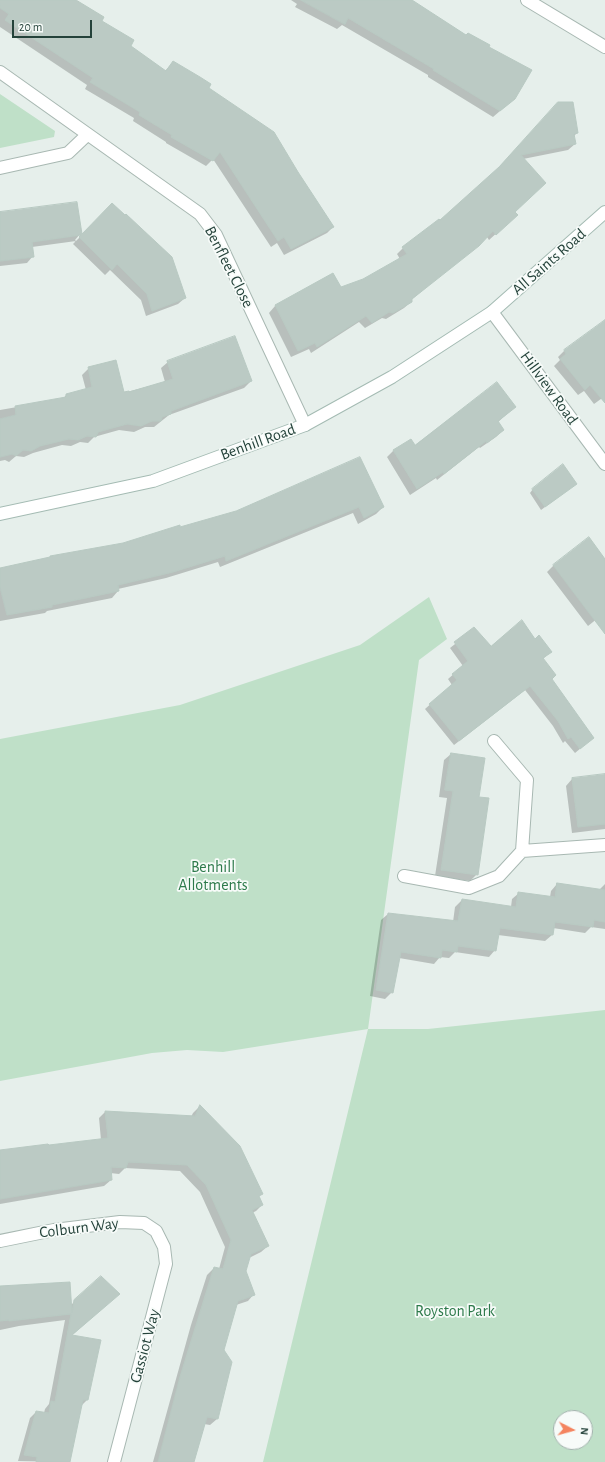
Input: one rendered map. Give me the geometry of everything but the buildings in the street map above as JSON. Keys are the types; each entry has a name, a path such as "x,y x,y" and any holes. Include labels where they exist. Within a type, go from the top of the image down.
{"street":[{"path":"527,0 605,47"},
{"name":"Benfleet Close","path":"0,72 200,214 216,235 305,425"},
{"path":"0,168 68,153 87,135"},
{"name":"All Saints Road","path":"492,312 605,212"},
{"name":"Benhill Road","path":"0,514 153,480 305,425 392,377 492,312"},
{"name":"Hillview Road","path":"492,312 605,464"},
{"path":"404,876 469,888 499,876 522,851 527,780 494,741"},
{"path":"522,851 605,845"},
{"name":"Colburn Way","path":"0,1240 54,1230 120,1222 144,1224 156,1231"},
{"name":"Gassiot Way","path":"114,1462 166,1264 164,1247 156,1231"}],"green space":[{"path":"0,94 55,131 54,137 0,148"},
{"name":"Benhill Allotments","path":"429,597 447,639 419,660 368,1029 223,1052 187,1050 152,1053 0,1081 0,739 180,705 360,645"},
{"name":"Royston Park","path":"605,1010 605,1462 263,1462 368,1029 428,1029"}]}
